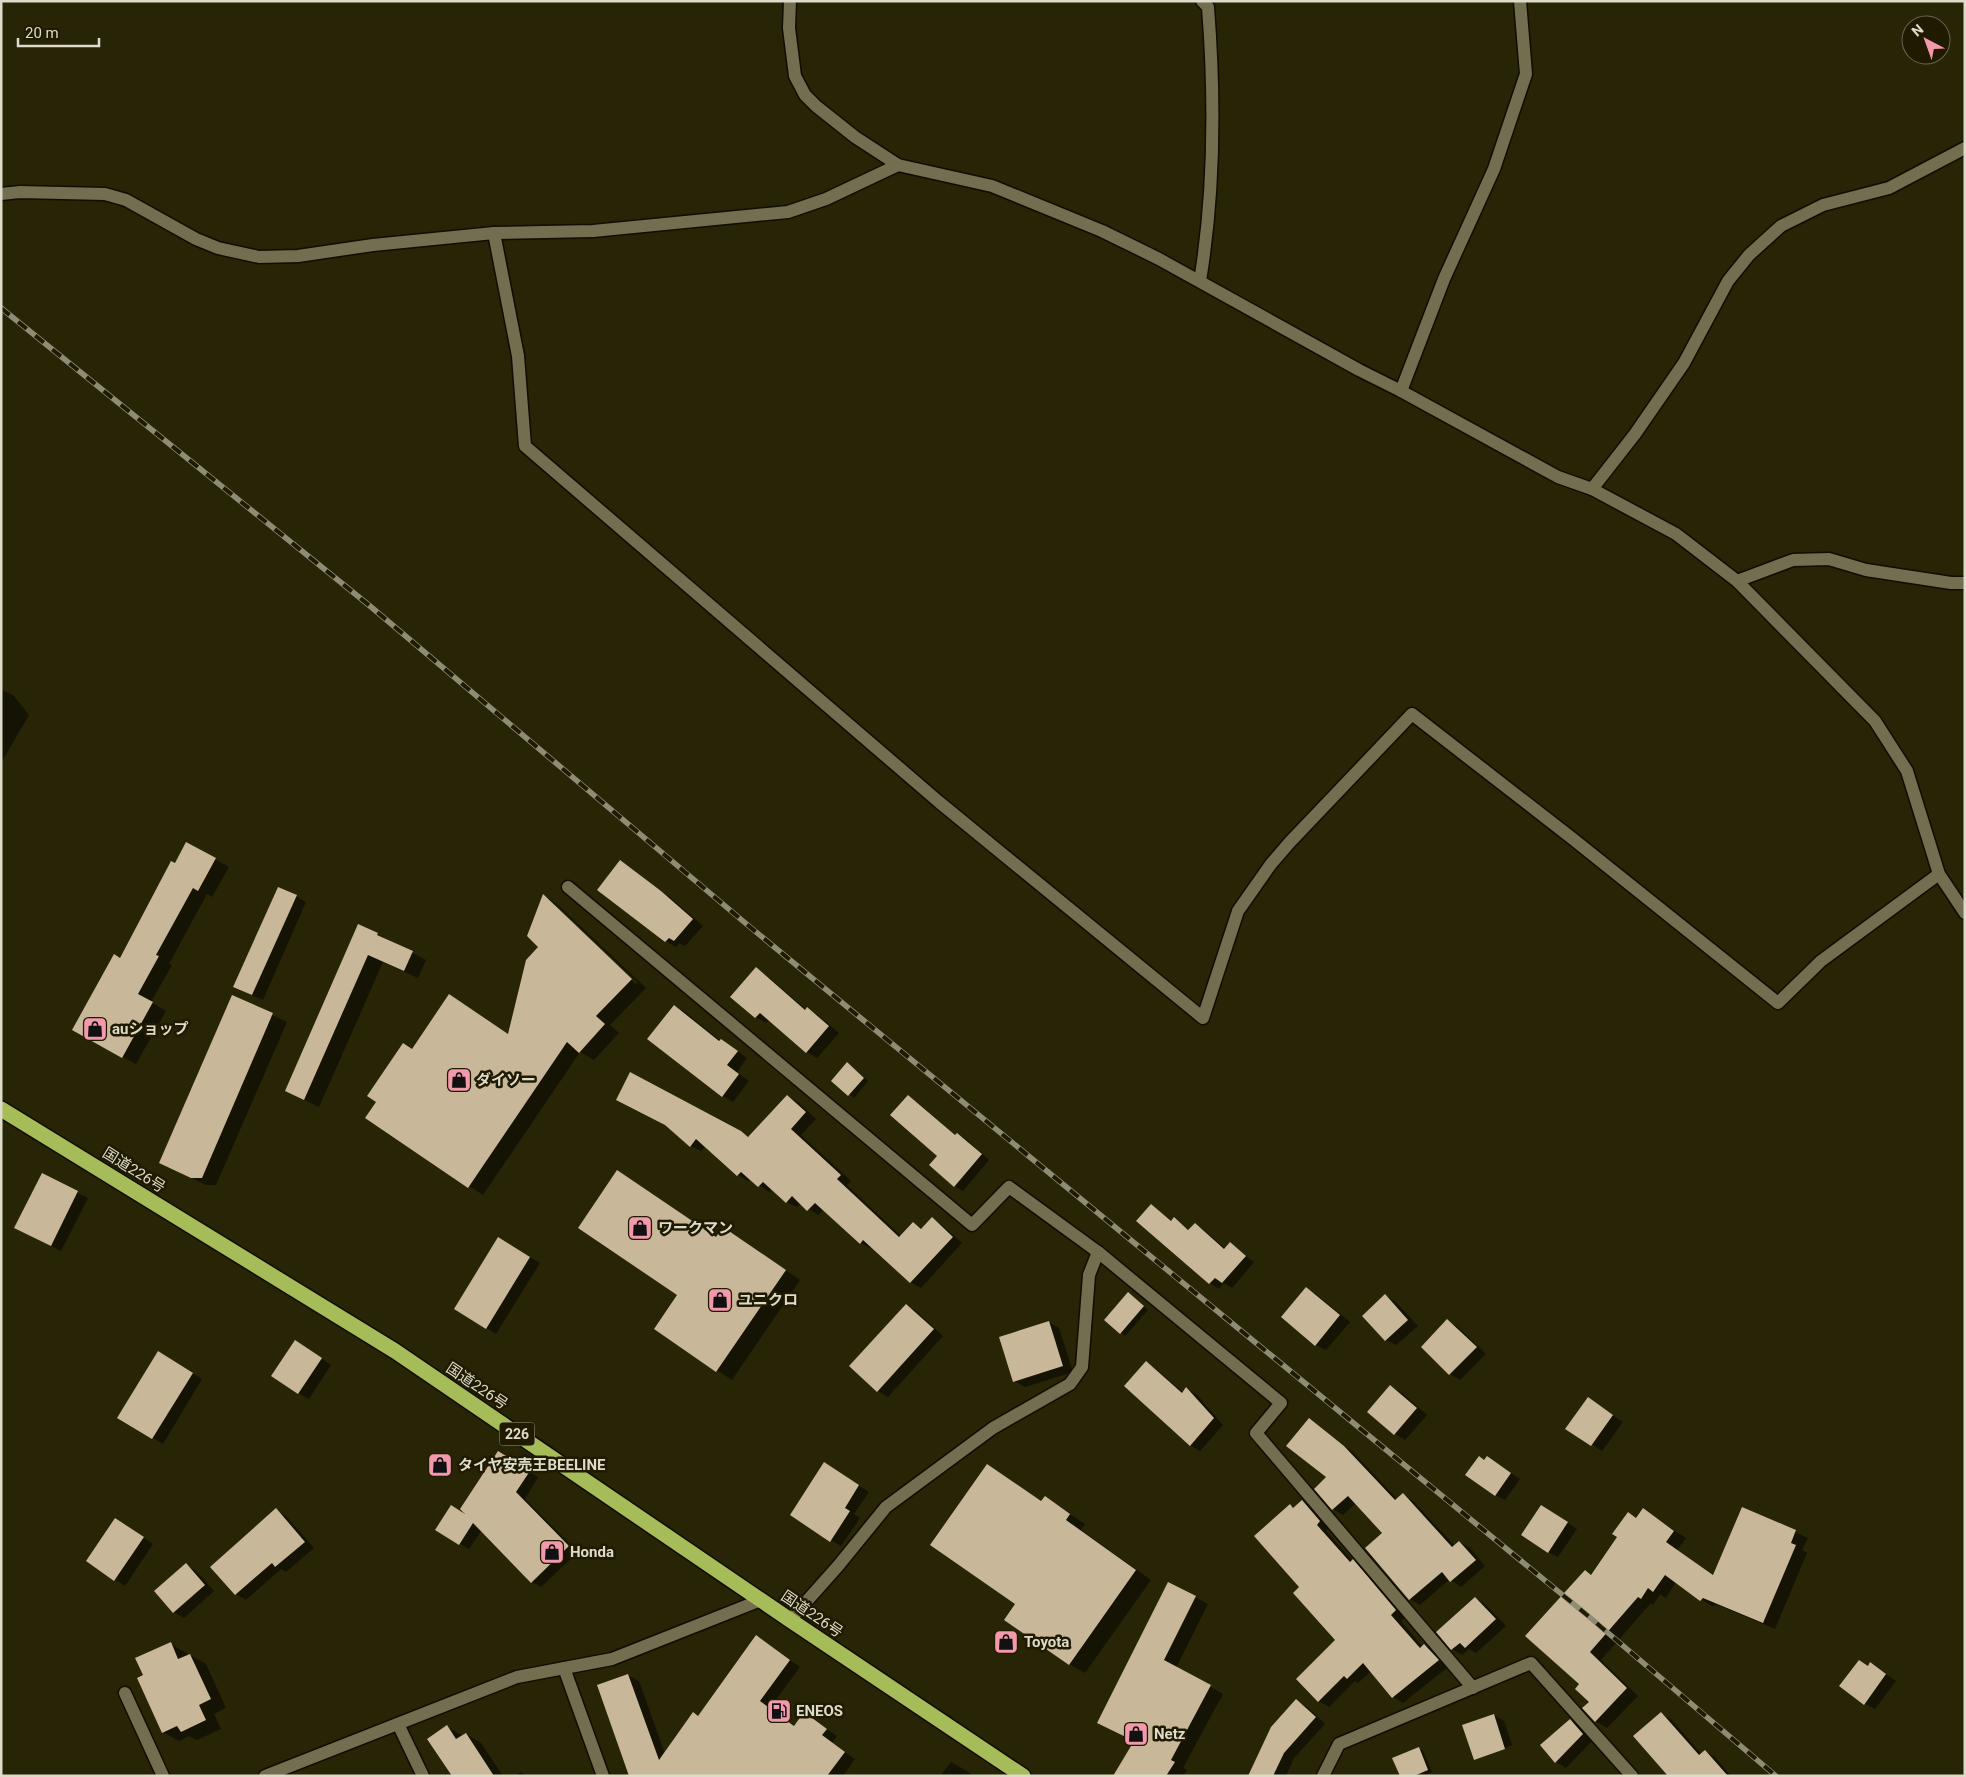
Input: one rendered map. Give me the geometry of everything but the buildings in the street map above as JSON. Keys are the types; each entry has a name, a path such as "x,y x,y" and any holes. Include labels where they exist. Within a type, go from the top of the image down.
{"highway":[{"name":"国道226号","path":"1,1108 395,1351 1023,1776"}],"street":[{"path":"790,1 789,28 795,76 805,95 855,137 898,165 992,186 1102,231 1200,281 1359,370 1558,477 1592,489 1676,534 1737,581 1875,721 1907,771 1939,874 1965,913"},
{"path":"1200,281 1205,249 1212,167 1212,68 1208,7 1202,1"},
{"path":"1401,391 1444,279 1494,169 1526,74 1520,1"},
{"path":"1592,489 1684,363 1728,282 1750,255 1781,226 1823,205 1889,188 1965,148"},
{"path":"1,194 20,192 105,194 126,200 145,209 196,239 218,248 259,257 298,256 373,245 494,233 593,231 788,212 826,199 898,165"},
{"path":"494,233 518,356 525,446 939,802 1202,1018 1238,911 1271,864 1290,842 1412,714 1573,839 1778,1003 1821,961 1939,874"},
{"path":"1737,581 1793,560 1829,559 1866,570 1951,584 1965,583"},
{"path":"568,888 972,1225 1009,1187 1098,1252 1281,1403 1256,1433 1473,1688"},
{"path":"790,1620 838,1566 886,1507 993,1428 1070,1384 1082,1367 1089,1275 1098,1252"},
{"path":"265,1776 517,1677 612,1659 761,1600"},
{"path":"1323,1776 1339,1744 1531,1663 1632,1776"},
{"path":"564,1668 603,1776"},
{"path":"125,1693 164,1776"},
{"path":"398,1724 423,1776"}],"railway":[{"path":"1,308 370,606 750,927 1587,1615 1776,1776"}],"place":[{"name":"auショップ","path":"95,1029"},
{"name":"ダイソー","path":"459,1080"},
{"name":"ワークマン","path":"640,1228"},
{"name":"ユニクロ","path":"720,1300"},
{"name":"タイヤ安売王BEELINE","path":"440,1465"},
{"name":"Honda","path":"552,1552"},
{"name":"Toyota","path":"1006,1642"},
{"name":"ENEOS","path":"779,1711"},
{"name":"Netz","path":"1136,1734"}]}
